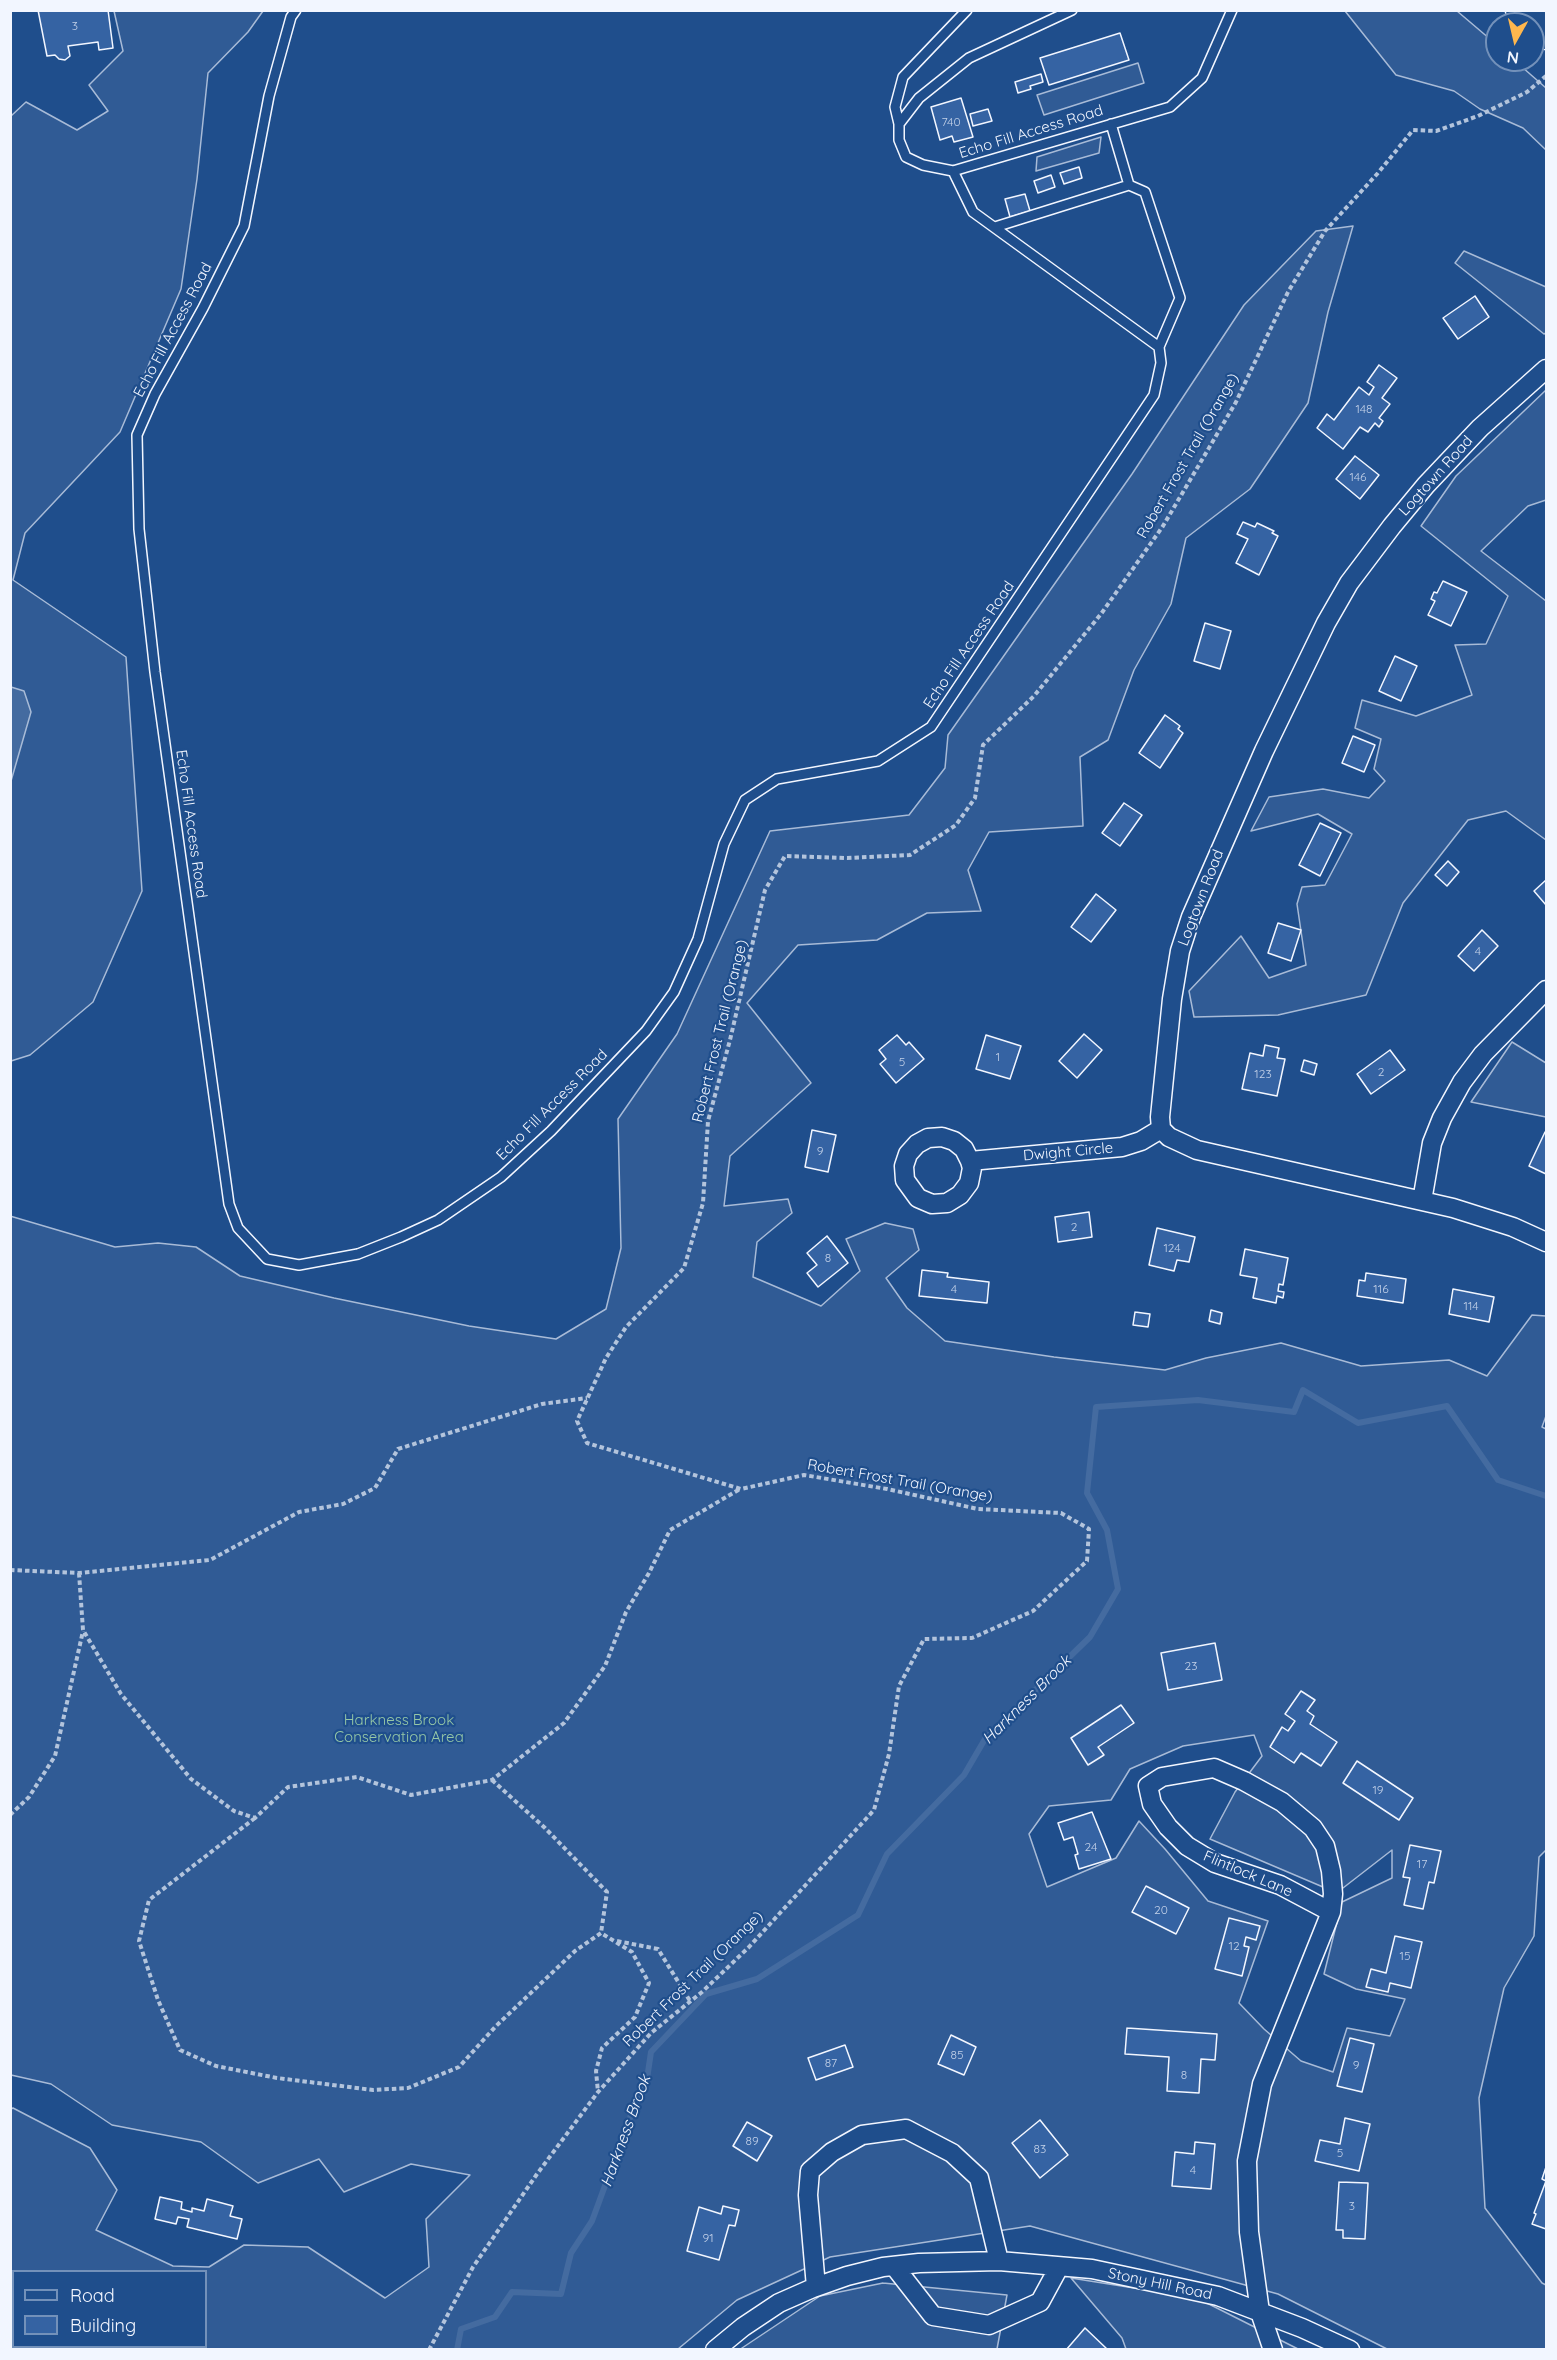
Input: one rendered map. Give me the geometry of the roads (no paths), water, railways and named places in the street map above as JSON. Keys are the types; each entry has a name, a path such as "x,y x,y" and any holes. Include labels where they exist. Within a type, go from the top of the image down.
{"highway":[{"path":"1521,10 1546,33"}],"street":[{"name":"Logtown Road","path":"1161,1129 1160,1105 1172,999 1184,939 1220,849 1264,751 1326,623 1349,583 1426,485 1480,428 1546,369"},
{"path":"1422,1201 1432,1143 1442,1118 1462,1082 1483,1054 1546,990"},
{"name":"Dwight Circle","path":"970,1161 1122,1147 1141,1141 1161,1129"},
{"path":"1161,1129 1169,1137 1197,1150 1487,1218 1546,1242"},
{"name":"Flintlock Lane","path":"1260,2312 1249,2232 1247,2161 1252,2128 1262,2084 1331,1912 1334,1894 1331,1871 1325,1846 1313,1828 1282,1802 1244,1780 1214,1768 1162,1777 1148,1786 1152,1804 1168,1827 1188,1846 1215,1863 1280,1885 1331,1912"},
{"path":"816,2287 808,2194 810,2171 832,2152 862,2135 906,2129 952,2153 980,2178 999,2261"},
{"name":"Stony Hill Road","path":"715,2349 743,2326 779,2303 847,2276 919,2263 999,2261 1092,2269 1218,2296 1350,2349"},
{"path":"894,2266 933,2316 989,2325 1040,2302 1059,2267"},
{"path":"1260,2312 1273,2349"}],"lane":[{"name":"Echo Fill Access Road","path":"296,10 291,17 269,96 244,226 203,308 155,394 137,435 139,529 155,672 229,1204 238,1228 267,1259 299,1265 358,1254 401,1238 438,1220 501,1178 551,1131 646,1031 674,992 698,939 724,844 745,800 777,779 878,760 931,727 1154,395 1161,363 1159,347 973,212 953,171 1170,107 1202,78 1232,10"},
{"path":"953,171 923,165 906,157 899,140 896,107 903,77 967,10"},
{"path":"899,124 919,98 969,58 1072,10"},
{"path":"1111,124 1128,186"},
{"path":"995,227 1128,186 1145,192 1180,298 1159,347"}],"waterway":[{"name":"Harkness Brook","path":"457,2350 461,2329 495,2317 512,2292 561,2294 571,2253 592,2221 631,2115 647,2079 651,2052 706,1994 757,1979 858,1915 887,1854 964,1775 985,1739 1090,1637 1118,1589 1107,1530 1087,1493 1096,1407 1198,1400 1294,1412 1303,1390 1358,1423 1447,1406 1498,1480 1546,1496"}],"park label":[{"name":"Harkness Brook Conservation Area","path":"399,1728"}]}
